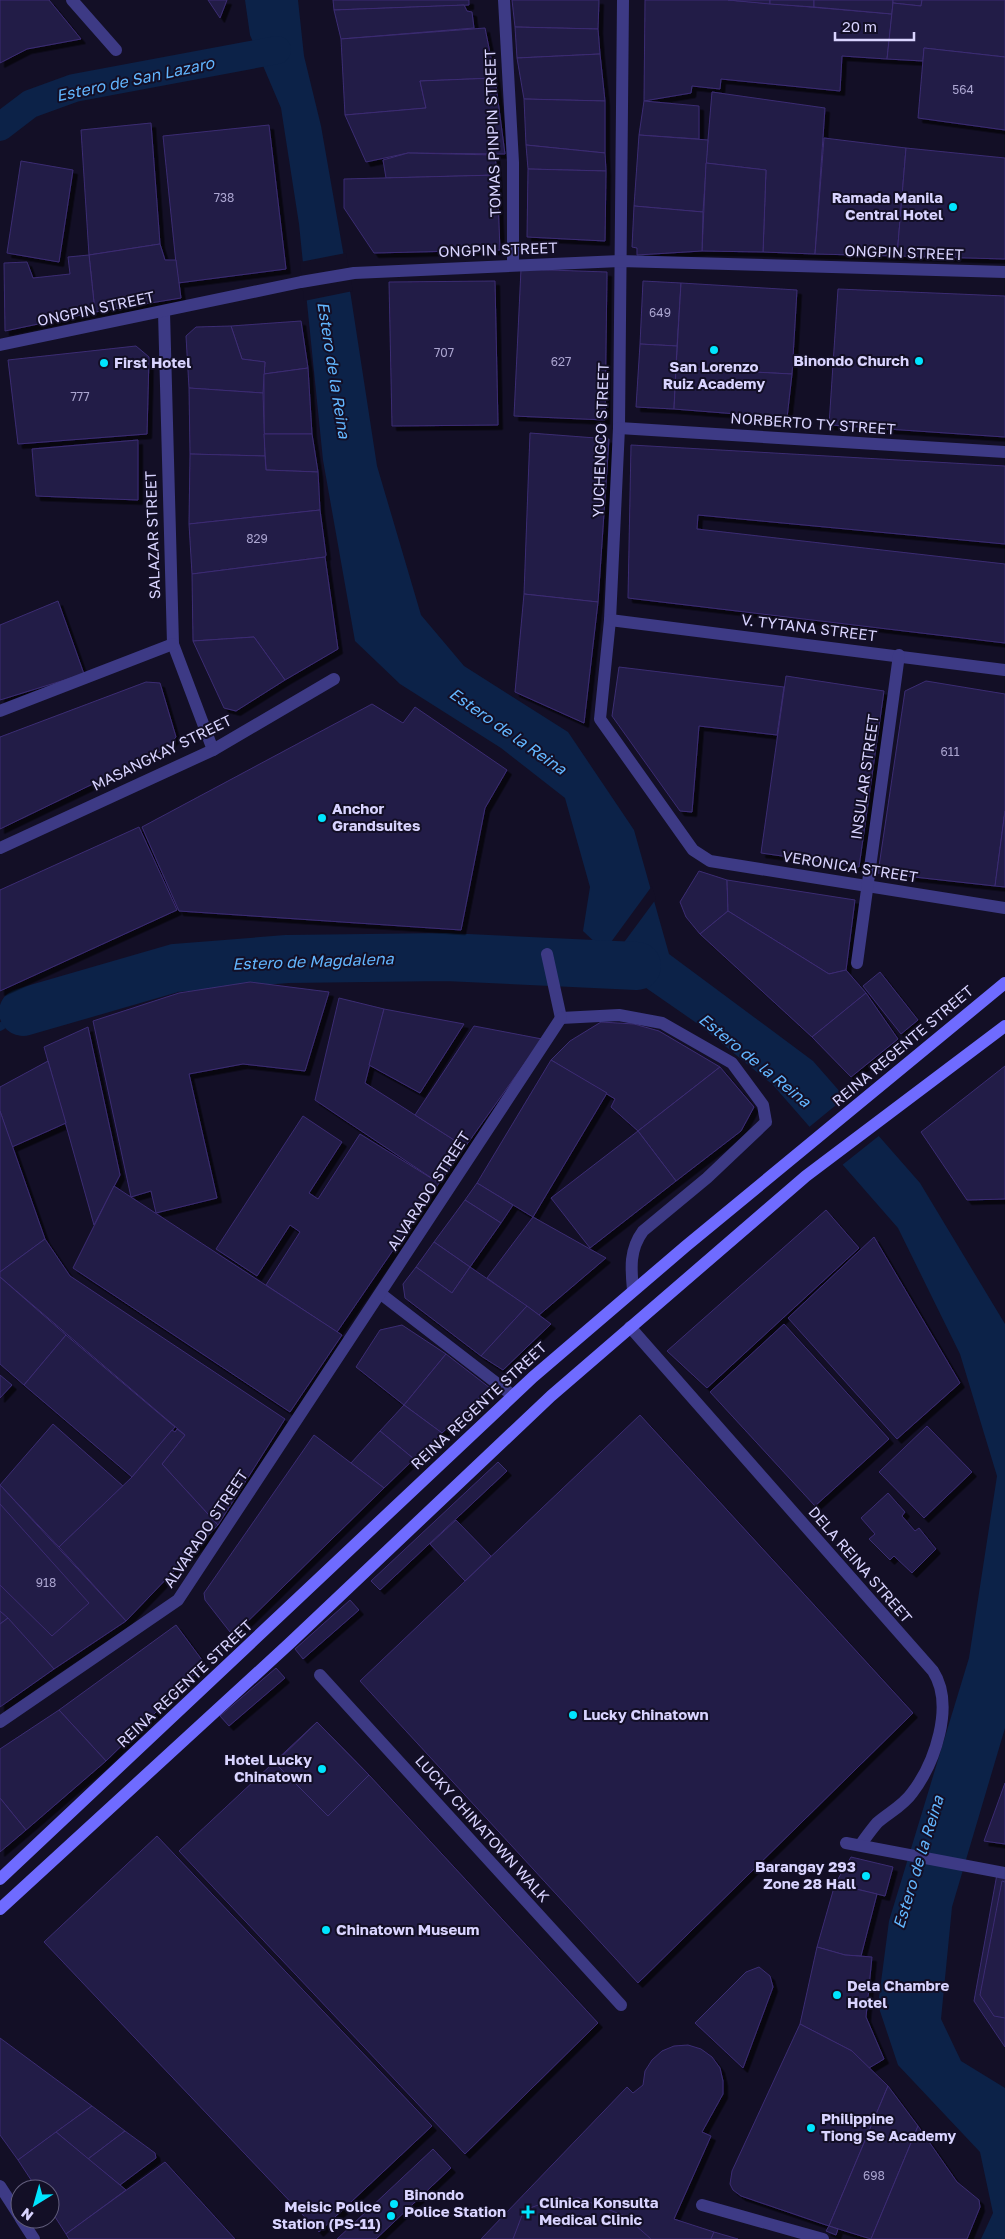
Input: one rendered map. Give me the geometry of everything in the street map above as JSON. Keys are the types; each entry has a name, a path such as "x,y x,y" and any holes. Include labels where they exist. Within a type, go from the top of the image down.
{"main road":[{"name":"REINA REGENTE STREET","path":"0,1879 512,1395 633,1290 1005,983"},
{"path":"0,1909 290,1643 544,1403 630,1327 806,1176 871,1125 1005,1026"}],"street":[{"path":"72,0 116,50"},
{"name":"TOMAS PINPIN STREET","path":"504,0 513,162 513,265"},
{"name":"YUCHENGCO STREET","path":"623,0 619,428 610,620 600,719 693,850"},
{"name":"ONGPIN STREET","path":"2,345 301,282 354,273 620,261 1005,272"},
{"name":"SALAZAR STREET","path":"164,312 173,644 213,750"},
{"name":"NORBERTO TY STREET","path":"619,428 1005,452"},
{"name":"V. TYTANA STREET","path":"610,620 899,655 1005,670"},
{"path":"0,711 173,644"},
{"name":"INSULAR STREET","path":"857,963 899,655"},
{"name":"MASANGKAY STREET","path":"0,848 213,750 334,679"},
{"name":"VERONICA STREET","path":"693,850 710,861 1005,908"},
{"path":"548,954 561,1018 619,1015 662,1023 732,1063 763,1105 766,1122 706,1178 643,1231 637,1240 631,1259 633,1290"},
{"name":"ALVARADO STREET","path":"0,1722 178,1600 561,1018"},
{"path":"381,1294 512,1395"},
{"name":"DELA REINA STREET","path":"630,1327 933,1671 940,1684 943,1694 940,1721 933,1753 925,1773 906,1801 878,1823 861,1844"},
{"name":"LUCKY CHINATOWN WALK","path":"320,1675 621,2005"},
{"path":"846,1843 861,1844 1005,1873"},
{"path":"0,2186 10,2201"},
{"path":"702,2205 823,2239"}],"water":[{"name":"Estero de la Reina","path":"245,0 298,0 304,56 321,126 351,297 377,466 421,615 464,666 568,732 634,830 669,954 813,1061 920,1183 1005,1324 1005,1728 952,1907 941,2019 961,2061 1005,2088 1005,2239 981,2239 993,2213 980,2152 898,2065 878,2005 889,1921 969,1658 997,1476 960,1354 898,1228 773,1085 698,1024 636,981 583,931 590,887 565,798 501,748 400,684 355,641 323,460 299,224 281,108 250,35"}],"pier":[{"path":"346,253 353,291 304,301 300,262"},
{"path":"652,886 656,899 611,960 603,953"},
{"path":"847,1096 880,1135 841,1166 808,1128"}],"building":[{"path":"0,0 49,0 81,39 27,49 0,63"},
{"path":"208,0 227,0 220,18"},
{"path":"333,0 469,0 469,5 334,10"},
{"path":"512,0 599,0 598,29 515,27"},
{"path":"645,0 728,0 892,14 887,59 842,56 840,91 721,79 720,89 692,86 691,93 644,101"},
{"path":"728,0 770,0 770,4"},
{"path":"770,0 814,0 814,7 770,4"},
{"path":"814,0 893,0 892,14 814,7"},
{"path":"893,0 922,0 921,6 893,3"},
{"path":"922,0 1005,0 1005,57 924,48 923,61 887,59 893,3 921,6"},
{"path":"464,5 467,11 472,12 474,28 341,39 334,10"},
{"path":"515,27 598,29 600,54 517,58"},
{"path":"485,28 495,78 420,81 426,108 345,115 341,39"},
{"path":"924,48 1005,57 1005,130 918,118"},
{"path":"600,54 605,101 524,99 517,58"},
{"path":"495,78 505,154 408,153 366,162 345,115 426,108 420,81"},
{"path":"712,92 825,108 815,254 763,252 766,170 706,163"},
{"path":"524,99 605,101 605,153 526,145"},
{"path":"644,101 699,106 699,139 639,135"},
{"path":"151,123 160,244 89,255 81,130"},
{"path":"269,125 286,269 178,283 163,136"},
{"path":"639,135 708,140 703,212 634,206"},
{"path":"824,138 906,148 897,256 815,254"},
{"path":"526,145 605,153 606,171 528,169"},
{"name":"Ramada Manila Central Hotel","path":"906,148 1005,158 1005,259 897,256"},
{"path":"408,153 495,155 497,175 386,178 383,160"},
{"path":"21,161 73,170 59,262 7,253"},
{"path":"706,163 766,170 763,252 702,251"},
{"path":"528,169 606,171 605,241 527,237"},
{"path":"497,175 500,250 374,253 344,208 344,179"},
{"path":"634,206 703,212 702,251 637,255 637,248 632,247"},
{"path":"160,244 165,260 176,260 181,298 95,312 89,255"},
{"path":"89,255 95,312 5,331 4,263 27,262 33,278 70,274 68,257"},
{"path":"521,269 607,272 605,420 514,416"},
{"path":"495,281 498,425 392,426 389,282"},
{"path":"643,281 681,283 677,346 640,344"},
{"path":"681,283 797,290 792,374 676,368"},
{"name":"Binondo Church","path":"838,289 1005,296 1005,437 829,425"},
{"path":"301,321 308,368 264,374 265,362 242,359 231,326"},
{"path":"231,326 242,359 265,362 263,393 189,388 186,336 196,327"},
{"path":"640,344 677,346 674,409 636,407"},
{"path":"136,346 149,357 147,434 18,444 8,360"},
{"path":"308,368 312,434 264,434 264,374"},
{"path":"676,368 792,374 787,418 674,409"},
{"path":"189,388 263,393 265,456 190,454"},
{"path":"530,433 609,439 598,602 524,594"},
{"path":"264,434 312,434 318,472 266,470"},
{"path":"138,440 138,500 36,496 32,449"},
{"path":"631,445 1005,466 1005,544 698,515 697,529 1005,564 1005,643 628,598"},
{"path":"190,454 265,456 266,470 318,472 320,510 189,524"},
{"path":"320,510 325,557 192,574 189,524"},
{"path":"325,557 338,649 285,680 254,637 193,641 192,574"},
{"path":"524,594 598,602 584,723 515,692"},
{"path":"58,601 84,674 0,700 0,625"},
{"path":"254,637 285,680 236,711 224,708 193,641"},
{"path":"619,667 784,687 777,735 699,726 692,812 680,811 612,716"},
{"path":"786,676 884,691 859,867 761,853"},
{"path":"926,681 1005,694 1005,811 995,886 878,873 905,691"},
{"path":"146,682 160,683 176,737 165,749 0,829 0,737"},
{"name":"Anchor Grandsuites","path":"372,704 403,723 415,707 507,770 485,808 461,930 179,911 142,827"},
{"path":"1005,811 1005,887 995,886"},
{"path":"139,827 177,910 0,991 0,890"},
{"path":"699,871 727,880 728,911 700,934 686,917 680,902"},
{"path":"727,880 855,900 846,970 829,974 728,911"},
{"path":"728,911 829,974 846,970 866,993 812,1037 700,934"},
{"path":"880,972 918,1020 901,1034 863,986"},
{"path":"250,982 329,992 305,1071 243,1064 189,1074 217,1198 156,1213 151,1191 131,1197 93,1021 179,993"},
{"path":"866,993 898,1039 851,1077 812,1037"},
{"path":"339,998 384,1009 365,1083 465,1147 439,1183 315,1100"},
{"path":"384,1009 464,1024 420,1093 369,1065"},
{"path":"601,1022 634,1024 659,1031 720,1067 638,1131 611,1107 615,1099 551,1060 570,1041"},
{"path":"474,1026 542,1039 465,1147 415,1115"},
{"path":"88,1027 120,1175 94,1225 44,1047"},
{"path":"551,1060 607,1093 533,1217 477,1183"},
{"path":"48,1061 66,1123 12,1147 0,1111 0,1087"},
{"path":"1005,1066 1005,1199 967,1200 921,1132"},
{"path":"720,1067 754,1107 741,1131 676,1181 638,1131"},
{"path":"0,1111 45,1239 0,1272"},
{"path":"303,1116 342,1142 309,1193 318,1199 360,1134 439,1183 337,1332 266,1285 300,1232 290,1225 257,1276 216,1249"},
{"path":"638,1131 676,1181 590,1248 551,1198"},
{"path":"477,1183 513,1205 501,1223 465,1200"},
{"path":"114,1186 342,1335 290,1412 73,1268"},
{"path":"465,1200 501,1223 470,1267 434,1242"},
{"path":"826,1210 859,1248 707,1388 667,1351"},
{"path":"533,1217 606,1258 539,1315 487,1278"},
{"path":"874,1237 960,1383 897,1439 788,1318"},
{"path":"45,1239 70,1276 285,1419 218,1525 162,1464 185,1435 0,1277 0,1272"},
{"path":"434,1242 470,1267 452,1293 416,1267"},
{"path":"416,1267 452,1293 470,1267 527,1306 481,1356 405,1298 403,1284"},
{"path":"0,1277 66,1335 24,1385 0,1364"},
{"path":"527,1306 551,1324 503,1370 481,1356"},
{"path":"784,1324 889,1439 815,1506 710,1392"},
{"path":"402,1325 446,1354 404,1405 356,1367 380,1330"},
{"path":"66,1335 175,1427 132,1477 24,1385"},
{"path":"446,1354 490,1388 442,1433 404,1405"},
{"path":"0,1375 12,1385 0,1398"},
{"path":"404,1405 442,1433 414,1459 380,1431"},
{"path":"640,1415 913,1713 638,1983 360,1681"},
{"path":"53,1424 123,1486 59,1547 0,1485"},
{"path":"927,1426 972,1472 924,1518 879,1472"},
{"path":"177,1429 185,1435 162,1464 218,1525 126,1621 59,1547 132,1477 172,1430 175,1432"},
{"path":"380,1431 414,1459 384,1488 351,1463"},
{"path":"314,1435 384,1488 237,1632 230,1632 205,1600 204,1593"},
{"path":"498,1462 507,1471 380,1590 371,1581"},
{"path":"0,1485 126,1621 54,1669 0,1611"},
{"path":"888,1493 905,1512 902,1516 915,1531 919,1528 936,1549 912,1573 894,1556 890,1560 869,1539 875,1534 861,1518"},
{"path":"0,1504 89,1603 52,1636 0,1585"},
{"path":"456,1520 491,1556 465,1581 430,1544"},
{"path":"350,1600 359,1610 303,1659 295,1649"},
{"path":"0,1611 8,1618 0,1624"},
{"path":"8,1618 54,1669 0,1707 0,1624"},
{"path":"176,1625 205,1664 106,1761 59,1710"},
{"path":"276,1668 285,1678 229,1726 220,1716"},
{"path":"59,1710 106,1761 26,1830 0,1798 0,1749"},
{"path":"317,1722 369,1775 598,2023 465,2154 179,1851"},
{"name":"Hotel Lucky Chinatown","path":"317,1722 369,1775 328,1816 275,1763"},
{"path":"1005,1783 1005,1844 984,1841"},
{"path":"0,1798 26,1830 0,1852"},
{"path":"157,1836 432,2126 319,2232 44,1942"},
{"name":"Barangay 293 Zone 28 Hall","path":"851,1857 893,1867 885,1896 835,1884"},
{"path":"997,1874 1005,1875 1005,2047 974,2001"},
{"path":"1002,1881 1005,1882 1005,2018 994,2016 980,1995"},
{"path":"835,1884 877,1894 861,1956 845,1955 817,1947"},
{"name":"Dela Chambre Hotel","path":"817,1947 845,1955 872,1957 866,2017 884,2059 869,2068 852,2051 800,2024"},
{"path":"759,1967 770,1976 773,1987 743,2068 695,2023 746,1972"},
{"name":"Philippine Tiong Se Academy","path":"800,2024 852,2051 888,2086 829,2226 741,2196 733,2190 730,2184 732,2171"},
{"path":"0,2038 92,2106 18,2160 0,2135"},
{"path":"688,2045 701,2049 712,2057 720,2068 723,2094 702,2132 711,2136 674,2219 714,2232 711,2239 481,2239 627,2087 633,2093 643,2085 645,2071 652,2060 662,2051 674,2046"},
{"path":"888,2086 918,2126 871,2239 829,2226"},
{"path":"92,2106 125,2131 88,2159 56,2132"},
{"path":"918,2126 957,2182 979,2200 980,2207 967,2239 871,2239"},
{"path":"125,2131 155,2153 156,2158 120,2185 88,2159"},
{"path":"56,2132 126,2190 66,2234 60,2225 60,2179 30,2179 18,2160"},
{"name":"Binondo Police Station","path":"433,2149 451,2168 376,2239 337,2239"},
{"path":"165,2162 235,2239 69,2239 66,2234"},
{"path":"579,2198 625,2216 651,2239 513,2239 524,2210 547,2202"},
{"path":"829,2226 838,2229 836,2235 826,2231"},
{"path":"714,2232 738,2239 711,2239"}],"waterway":[{"name":"Estero de San Lazaro","path":"0,127 30,104 74,88 277,50"},
{"name":"Estero de Magdalena","path":"23,1012 175,968 287,959 446,957 637,966"},
{"name":"Estero de Magdalena","path":"0,1027 23,1012"}],"place":[{"name":"Ramada Manila Central Hotel","path":"953,207"},
{"name":"San Lorenzo Ruiz Academy","path":"714,350"},
{"name":"Binondo Church","path":"919,361"},
{"name":"First Hotel","path":"104,363"},
{"name":"Anchor Grandsuites","path":"322,818"},
{"name":"Lucky Chinatown","path":"573,1715"},
{"name":"Hotel Lucky Chinatown","path":"322,1769"},
{"name":"Barangay 293 Zone 28 Hall","path":"866,1876"},
{"name":"Chinatown Museum","path":"326,1930"},
{"name":"Dela Chambre Hotel","path":"837,1995"},
{"name":"Philippine Tiong Se Academy","path":"811,2128"},
{"name":"Binondo Police Station","path":"394,2204"},
{"name":"Clinica Konsulta Medical Clinic","path":"528,2212"},
{"name":"Meisic Police Station (PS-11)","path":"391,2216"}]}
